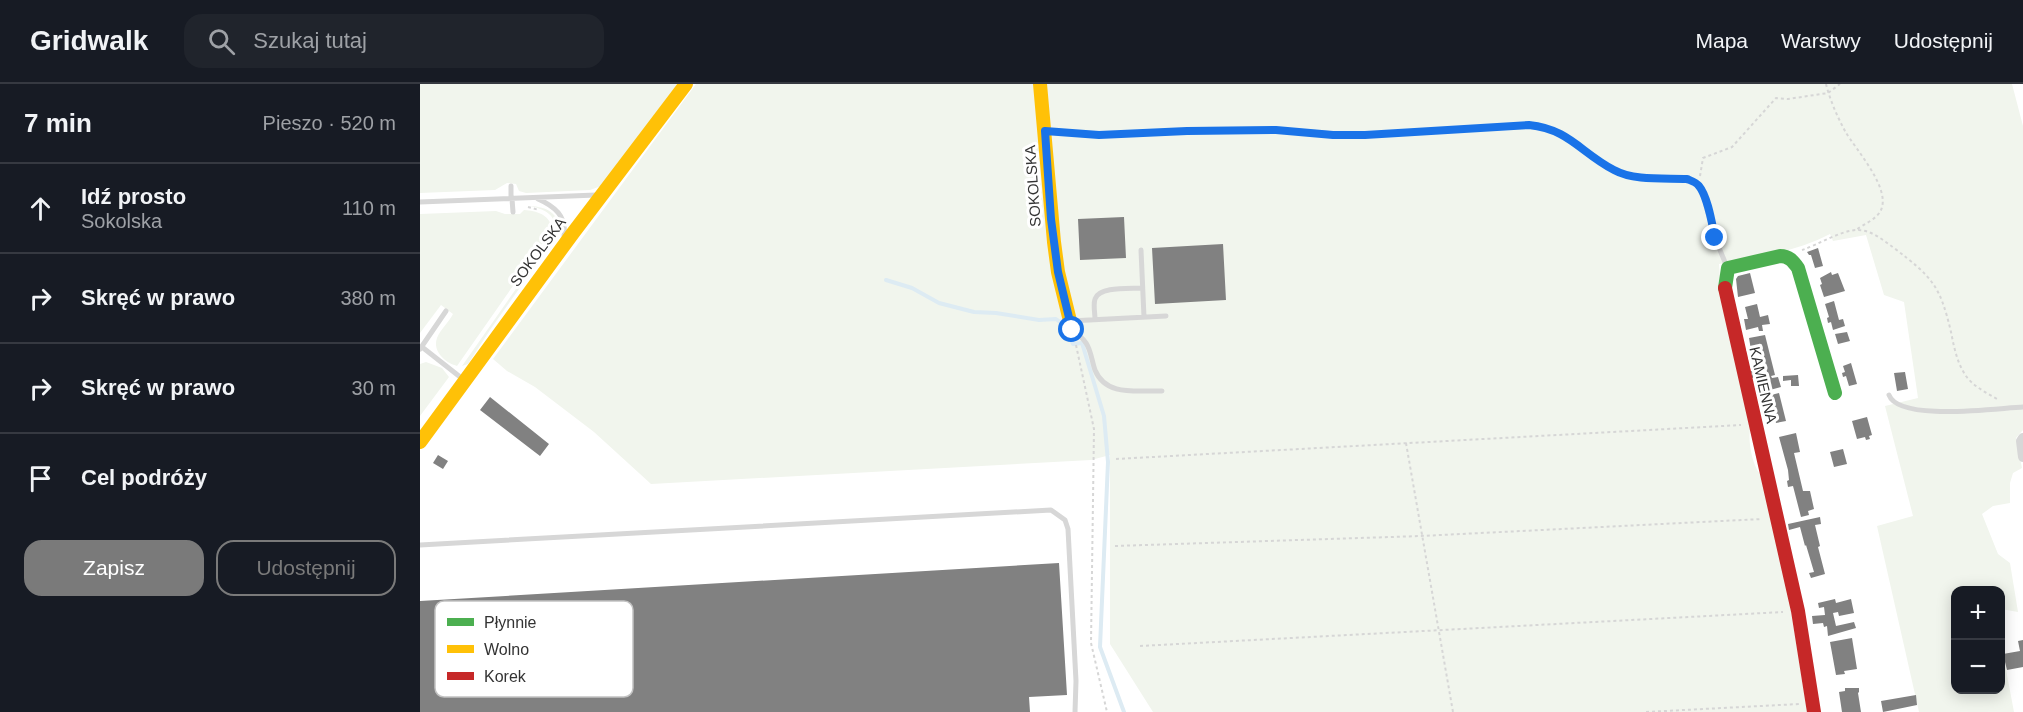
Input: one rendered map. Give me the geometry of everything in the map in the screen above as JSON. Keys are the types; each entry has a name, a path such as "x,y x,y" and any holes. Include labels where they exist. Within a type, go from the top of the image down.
{"street":[{"name":"SOKOLSKA","path":"420,442 561,249 686,84"},
{"name":"SOKOLSKA","path":"1040,84 1051,219 1058,272 1070,321"},
{"path":"1728,268 1779,256 1790,258 1798,268 1835,393"},
{"name":"KAMIENNA","path":"1728,268 1725,291 1798,611 1814,707"},
{"path":"2023,438 2021,441 2023,457"}],"lane":[{"path":"1045,131 1099,135 1276,130 1354,135 1541,126 1561,133 1614,170 1625,174 1687,179 1695,182 1704,197 1715,238 1723,261 1728,268"},
{"path":"511,186 513,209"},
{"path":"420,202 537,199 604,194"},
{"path":"537,199 551,205 563,219 565,227 561,249"},
{"path":"1141,250 1144,317"},
{"path":"1095,319 1094,300 1098,294 1108,290 1143,288"},
{"path":"446,311 421,348 465,381"},
{"path":"1162,391 1113,389 1103,382 1096,372 1086,343 1072,330 1070,321 1166,316"},
{"path":"1889,395 1891,401 1899,406 1930,411 1958,412 2023,407"},
{"path":"420,545 1051,510 1065,520 1068,529 1076,681 1075,712"}],"path":[{"path":"1790,258 1794,253 1856,230 1876,217 1881,210 1883,196 1879,184 1845,132 1826,84"},
{"path":"1695,182 1701,175 1703,158 1732,147 1776,98 1788,99 1828,93 1840,84"},
{"path":"513,209 526,206 542,211"},
{"path":"518,283 550,237 554,229 552,220"},
{"path":"1856,230 1869,231 1929,277 1939,292 1959,361 1966,376 1976,386 2008,408"},
{"path":"1078,336 1075,343 1094,429 1091,643 1107,712"},
{"path":"1116,459 1755,423"},
{"path":"1406,443 1453,712"},
{"path":"1115,546 1421,536 1777,517"},
{"path":"1140,646 1798,611"},
{"path":"1646,712 1814,707"}],"shaded area":[{"path":"420,84 678,84 601,186 590,190 526,193 519,191 516,184 507,183 495,190 420,193"},
{"path":"696,84 2012,84 2023,126 2023,430 2016,438 2022,468 2013,473 2010,483 2010,503 1993,506 1982,514 1998,554 2010,563 2018,612 2005,610 2005,586 1951,586 1951,694 2005,694 2005,664 2014,712 1919,712 1877,526 1913,516 1885,406 1918,398 1904,302 1884,295 1866,235 1833,241 1830,234 1789,250 1719,264 1721,292 1750,429 1751,453 1760,474 1786,580 1807,712 1153,712 1110,644 1110,455 1091,460 651,484 594,432 535,387 507,371 493,359"},
{"path":"530,206 542,208 555,215 560,231 468,364 462,366 553,236 554,224 551,215"},
{"path":"524,210 538,212 545,216 552,227 550,233 457,366 453,365 441,356 436,343 438,335 453,314 441,305 420,333 420,214 496,211 505,214 520,214"},
{"path":"426,362 442,368 449,377 420,416 420,364"}],"building":[{"path":"1124,217 1126,258 1080,260 1078,219"},
{"path":"1223,244 1226,300 1155,304 1152,248"},
{"path":"1818,248 1823,266 1815,268 1811,255 1807,252"},
{"path":"1831,272 1832,275 1838,273 1845,291 1824,297 1820,278"},
{"path":"1750,273 1755,293 1738,297 1736,279 1738,276"},
{"path":"1834,301 1839,320 1843,319 1845,326 1833,330 1831,322 1828,323 1827,318 1829,317 1825,304"},
{"path":"1757,304 1760,317 1768,315 1770,324 1762,325 1763,331 1759,331 1758,327 1746,330 1744,319 1748,319 1745,307"},
{"path":"1847,332 1850,341 1838,344 1835,334"},
{"path":"1765,335 1775,375 1771,376 1772,378 1778,377 1781,387 1759,393 1756,377 1752,378 1751,371 1764,370 1768,377 1763,353 1752,356 1749,338"},
{"path":"1851,363 1857,384 1849,386 1846,376 1843,377 1842,373 1845,372 1843,366"},
{"path":"1905,372 1908,389 1897,391 1894,373"},
{"path":"1798,375 1799,386 1791,386 1791,380 1783,381 1783,376"},
{"path":"1779,393 1786,421 1776,423 1772,408 1769,409 1768,405 1773,404 1771,395"},
{"path":"490,397 549,444 540,456 480,410"},
{"path":"1867,417 1872,435 1869,436 1870,439 1866,440 1865,437 1857,439 1852,421"},
{"path":"1796,433 1800,452 1794,453 1803,491 1810,491 1814,509 1808,511 1809,515 1801,517 1793,486 1788,487 1788,470 1779,437"},
{"path":"1843,449 1847,464 1834,467 1830,452"},
{"path":"438,455 448,461 443,469 433,463"},
{"path":"1820,517 1821,524 1815,525 1825,574 1811,578 1809,573 1814,572 1800,527 1789,530 1788,524"},
{"path":"1059,563 1067,695 1029,697 1030,712 420,712 420,601"},
{"path":"1835,599 1836,603 1851,599 1854,613 1839,616 1838,612 1833,613 1836,626 1854,622 1856,628 1828,636 1827,626 1824,627 1823,623 1813,624 1812,616 1825,615 1824,607 1819,608 1818,603"},
{"path":"1852,638 1857,669 1836,675 1830,642"},
{"path":"2023,640 2023,667 2007,670 2005,654 2020,651 2018,641"},
{"path":"1845,688 1859,688 1861,712 1842,712 1839,692 1845,691"},
{"path":"1916,695 1917,705 1883,712 1881,701"}],"waterway":[{"path":"886,280 912,288 939,303 974,312 1039,320 1056,319 1065,326 1073,344 1082,343 1104,416 1108,462 1100,647 1124,712"}],"traffic: fast":[{"path":"1725,288 1728,268 1780,256 1792,261 1798,268 1835,393"}],"traffic: slow":[{"path":"420,442 573,233 686,84"},
{"path":"1040,84 1054,242 1058,272 1070,321"}],"traffic: jam":[{"path":"1725,288 1798,611 1814,712"}],"route":[{"path":"1072,330 1058,272 1051,219 1045,131 1099,135 1276,130 1365,135 1541,126 1553,129 1570,138 1614,170 1644,177 1687,179 1695,182 1704,197 1715,238"}]}
